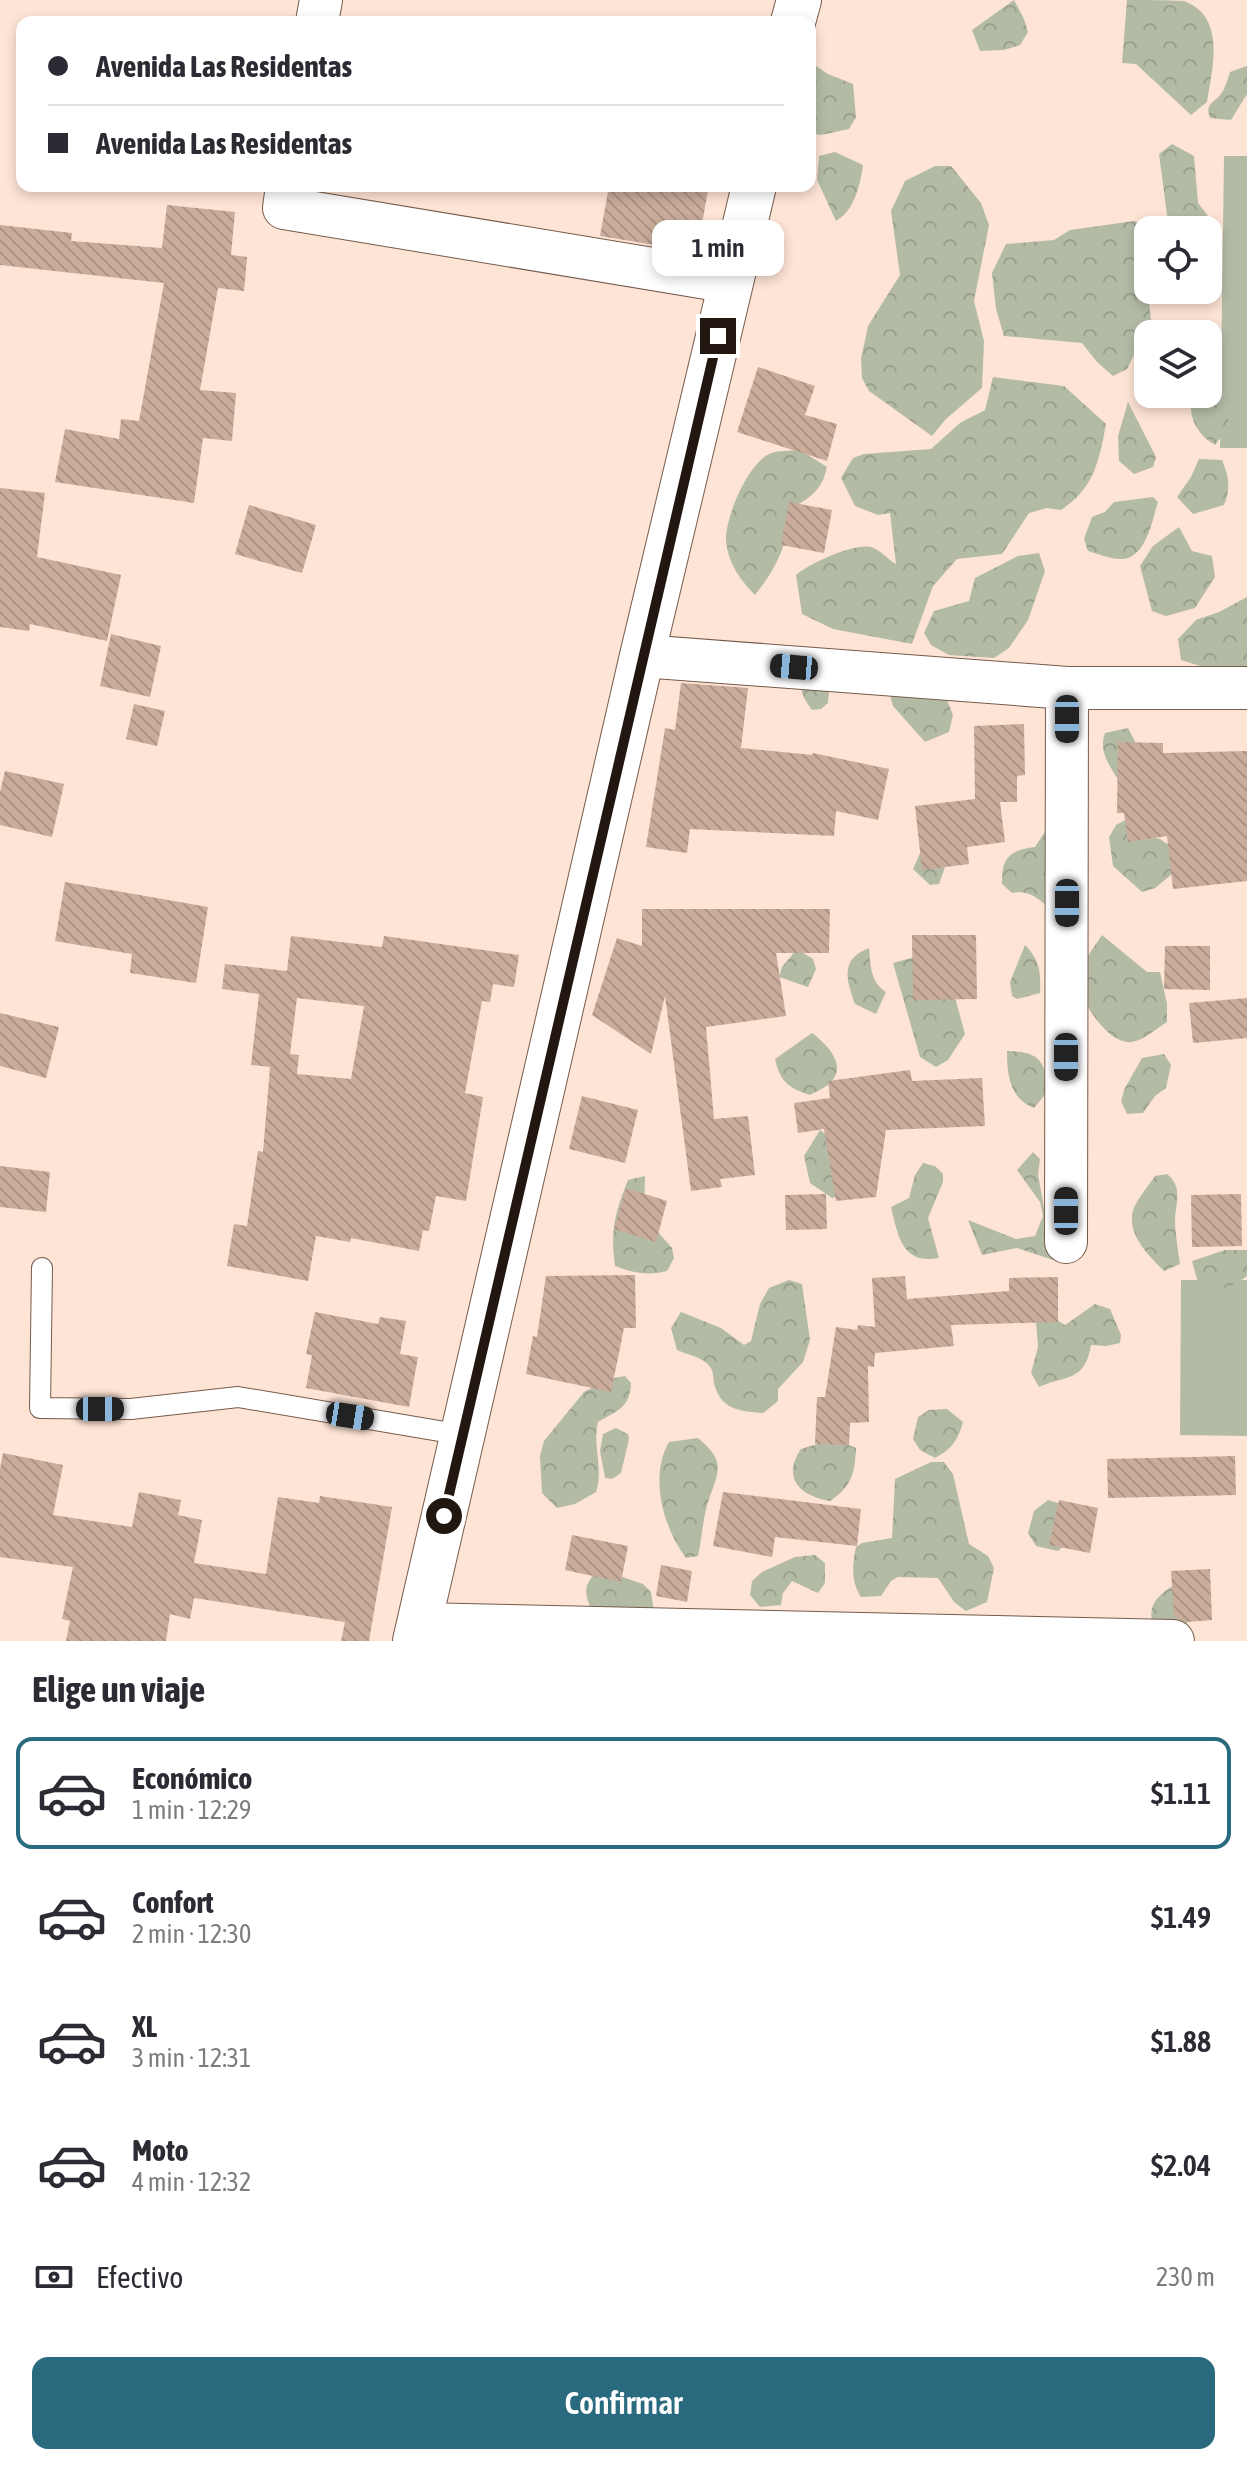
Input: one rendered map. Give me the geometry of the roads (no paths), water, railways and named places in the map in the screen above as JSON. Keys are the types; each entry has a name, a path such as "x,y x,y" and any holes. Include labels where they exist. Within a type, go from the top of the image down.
{"main road":[{"path":"417,1632 753,192"}],"street":[{"path":"286,192 284,208 731,282"},
{"path":"642,656 1067,688 1247,688"},
{"path":"1066,1242 1067,688"},
{"path":"417,1632 1173,1641"}],"lane":[{"path":"42,1268 40,1408 131,1409 238,1397 463,1435"}]}
